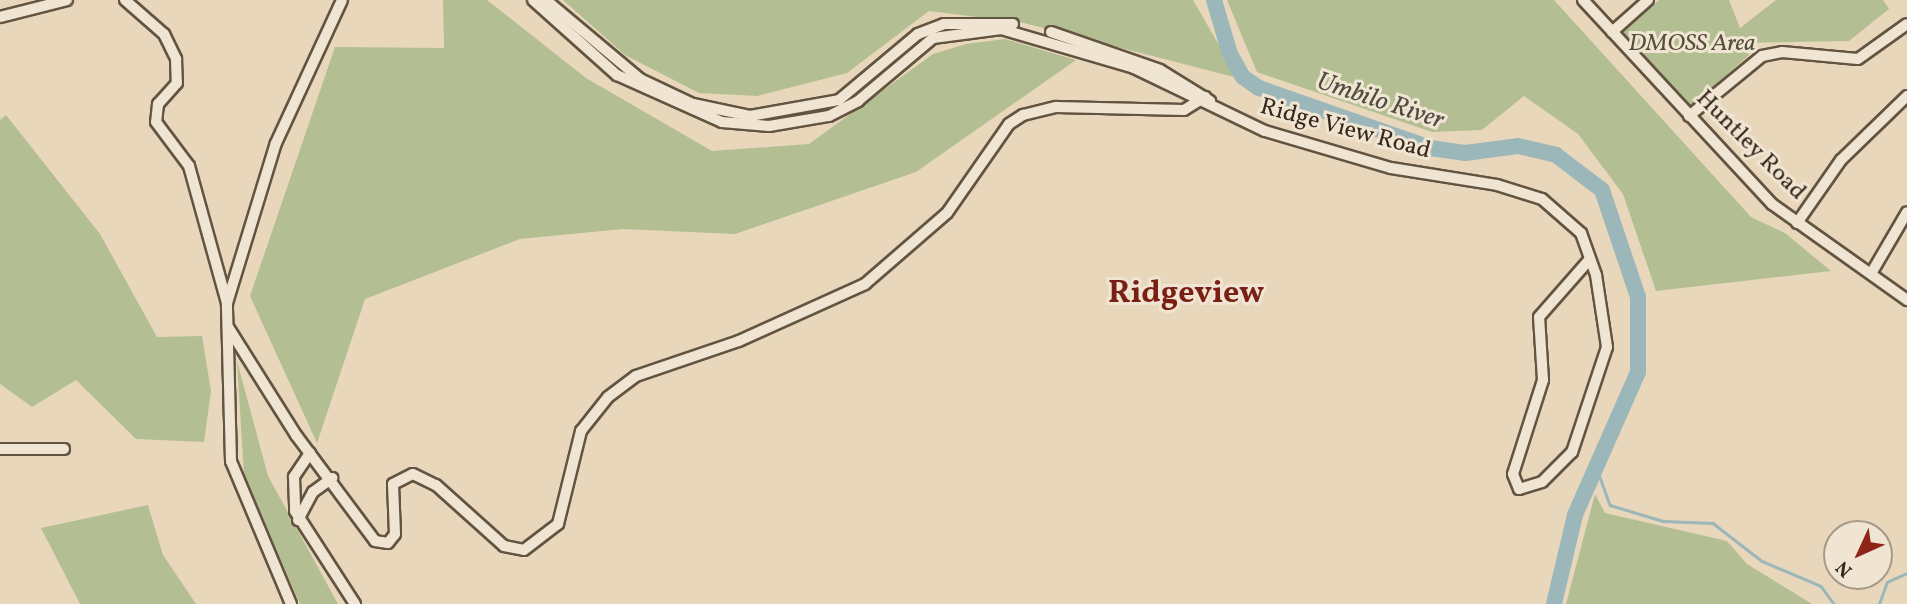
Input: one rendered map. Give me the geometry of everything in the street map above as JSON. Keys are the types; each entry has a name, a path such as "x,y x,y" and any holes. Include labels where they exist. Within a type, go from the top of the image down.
{"street":[{"path":"0,18 67,0"},
{"path":"125,0 163,34 173,52 177,83 158,104 156,122 189,166 227,303 231,461 291,604"},
{"path":"227,303 276,144 342,0"},
{"name":"Ridge View Road","path":"533,0 552,12 618,75 692,112 746,126 844,110 922,44 966,30 1055,40 1134,68 1204,99 1226,115 1391,169 1528,193 1569,218 1590,259 1605,320 1604,369 1568,457 1542,482 1519,489 1513,474 1543,380 1539,317 1550,296 1590,259"},
{"name":"Ridge View Road","path":"546,0 552,12"},
{"name":"Huntley Road","path":"1583,0 1689,116 1797,223 1872,272 1907,300"},
{"path":"1612,32 1648,0"},
{"path":"1689,116 1762,56 1782,52 1858,59 1907,24"},
{"path":"1797,223 1841,160 1907,96"},
{"path":"228,327 310,453 381,544 392,540 397,526 393,484 413,474 436,485 504,546 538,545 562,514 581,430 608,397 636,376 739,341 865,284 947,213 1009,124 1023,115 1056,107 1184,110 1204,99"},
{"path":"1872,272 1907,212"},
{"path":"0,449 64,449"},
{"path":"310,453 293,477 298,520 355,604"},
{"path":"298,520 313,492 332,478"}],"green space":[{"path":"443,0 487,0 586,78 712,151 809,144 933,54 966,44 1005,39 1076,60 916,172 735,234 623,229 520,239 365,299 317,443 250,296 335,47 444,48"},
{"path":"563,0 1193,0 1238,78 1024,23 929,11 847,73 757,96 699,93 625,55"},
{"path":"1227,0 1554,0 1751,217 1785,233 1831,271 1656,291 1623,194 1578,134 1524,96 1482,130 1432,132 1257,72"},
{"name":"DMOSS Area","path":"1659,0 1729,0 1740,28 1776,0 1883,0 1889,9 1849,41 1745,43 1749,55 1690,108 1622,33"},
{"path":"6,115 100,234 157,337 202,336 211,391 204,442 136,439 76,380 32,407 0,384 0,120"},
{"path":"237,361 268,476 338,604 300,604 244,475"},
{"path":"1595,494 1605,513 1727,541 1747,564 1812,604 1566,604"},
{"path":"148,505 163,555 196,604 80,604 41,528"}],"waterway":[{"name":"Umbilo River","path":"1214,0 1230,54 1243,77 1259,88 1430,148 1465,153 1518,146 1556,155 1602,190 1638,297 1638,372 1575,515 1554,604"},
{"path":"1597,469 1610,505 1663,521 1713,523 1762,561 1821,586 1834,604"},
{"path":"1879,604 1887,582 1907,573"}],"district":[{"name":"Ridgeview","path":"1186,294"}]}
